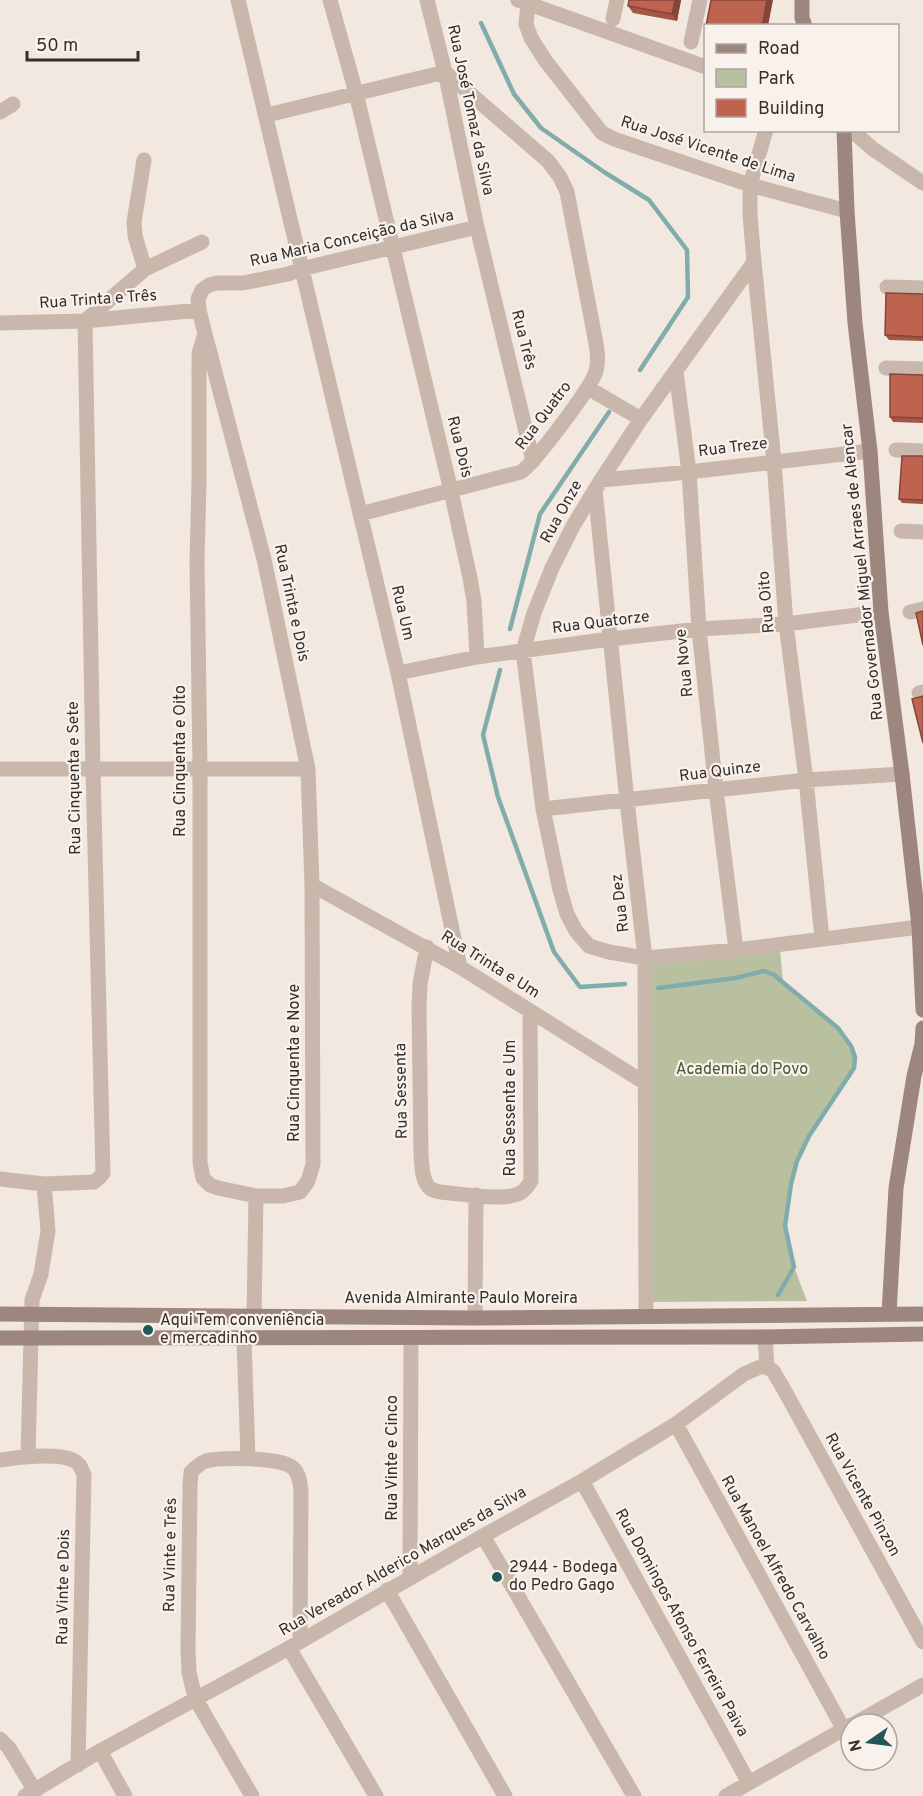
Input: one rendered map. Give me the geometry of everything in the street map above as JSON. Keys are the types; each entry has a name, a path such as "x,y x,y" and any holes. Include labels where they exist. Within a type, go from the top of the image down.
{"main road":[{"path":"802,0 804,24"},
{"name":"Rua Governador Miguel Arraes de Alencar","path":"844,132 855,323 870,451 881,612 919,927 923,1010"},
{"path":"889,1314 896,1188 923,1028"},
{"name":"Avenida Almirante Paulo Moreira","path":"0,1314 475,1318 923,1314"},
{"path":"0,1338 765,1337 923,1334"}],"street":[{"name":"Rua Um","path":"238,0 398,673 460,966"},
{"name":"Rua Dois","path":"330,0 356,93 451,491 474,602 477,657"},
{"name":"Rua José Tomaz da Silva","path":"427,0 445,72 477,227"},
{"path":"613,19 617,0"},
{"path":"692,42 700,0"},
{"path":"523,2 704,67"},
{"name":"Rua José Vicente de Lima","path":"523,2 526,24 531,38 545,60 602,133 614,140 750,185 847,212"},
{"path":"267,115 445,72"},
{"name":"Rua Quatro","path":"445,72 548,161 560,177 567,192 571,210 598,361 596,373 588,388 528,467 514,475 451,491"},
{"path":"754,262 750,185 765,132"},
{"path":"853,132 882,156 923,183"},
{"path":"144,160 134,222 135,236 145,269"},
{"name":"Rua Maria Conceição da Silva","path":"202,290 217,283 252,281 288,274 477,227"},
{"name":"Rua Três","path":"477,227 533,461"},
{"path":"85,321 145,269 202,242"},
{"name":"Rua Onze","path":"645,958 589,946 576,931 567,914 543,809 523,651 534,613 552,568 598,485 641,419 754,262"},
{"name":"Rua Oito","path":"754,262 774,462 786,624 806,780 822,938"},
{"path":"887,287 923,288"},
{"name":"Rua Cinquenta e Oito","path":"202,290 198,299 206,334 199,353 197,561 200,768 200,1162 203,1178 210,1185 256,1196"},
{"name":"Rua Trinta e Três","path":"0,323 85,321 199,310"},
{"name":"Rua Cinquenta e Sete","path":"0,1179 44,1184 94,1182 103,1173 85,321"},
{"name":"Rua Trinta e Dois","path":"206,334 264,559 308,769 312,885"},
{"path":"886,368 923,369"},
{"name":"Rua Nove","path":"676,372 689,472 699,629 736,950"},
{"path":"588,388 641,419"},
{"path":"896,450 923,451"},
{"name":"Rua Treze","path":"598,485 870,451"},
{"name":"Rua Dez","path":"598,485 610,639 645,958 646,1315"},
{"path":"360,514 451,491"},
{"path":"901,531 923,531"},
{"name":"Rua Quatorze","path":"398,673 477,657 610,639 699,629 786,624 881,612"},
{"path":"0,768 308,769"},
{"name":"Rua Quinze","path":"543,809 806,780 902,774"},
{"name":"Rua Trinta e Um","path":"312,885 460,966 645,1083"},
{"name":"Rua Cinquenta e Nove","path":"256,1196 283,1196 300,1192 308,1181 313,1164 312,885"},
{"path":"645,958 736,950 919,927"},
{"name":"Rua Sessenta","path":"427,947 420,984 419,1005 423,1174 426,1183 431,1188 441,1192 476,1196"},
{"name":"Rua Sessenta e Um","path":"476,1196 506,1197 519,1194 531,1181 530,1011"},
{"path":"28,1456 31,1314 33,1293 41,1274 48,1231 44,1184"},
{"path":"254,1317 256,1196"},
{"path":"475,1318 476,1196"},
{"path":"765,1337 767,1367"},
{"name":"Rua Vinte e Cinco","path":"410,1578 411,1338"},
{"path":"244,1339 248,1458 282,1463 294,1468 301,1490 295,1644 376,1796"},
{"name":"Rua Vereador Alderico Marques da Silva","path":"30,1793 100,1751 295,1644 582,1481 676,1424 744,1374 760,1367 767,1367"},
{"name":"Rua Vicente Pinzon","path":"767,1367 773,1371 782,1386 923,1642"},
{"name":"Rua Manoel Alfredo Carvalho","path":"676,1424 841,1712"},
{"name":"Rua Vinte e Dois","path":"0,1460 28,1456 72,1459 80,1464 84,1475 78,1765"},
{"name":"Rua Vinte e Três","path":"195,1698 189,1672 188,1651 191,1472 205,1461 248,1458"},
{"name":"Rua Domingos Afonso Ferreira Paiva","path":"582,1481 749,1783"},
{"path":"483,1536 634,1796"},
{"path":"387,1590 505,1796"},
{"path":"874,1712 923,1685"},
{"path":"195,1698 252,1796"},
{"path":"726,1796 839,1732"},
{"path":"0,1739 9,1748 30,1793"},
{"path":"100,1751 125,1796"}],"green space":[{"name":"Academia do Povo","path":"780,951 783,982 837,1028 851,1046 854,1057 854,1068 809,1136 797,1161 791,1184 785,1226 794,1267 807,1301 650,1302 649,963"}],"building":[{"path":"629,0 675,0 672,14 628,6"},
{"path":"711,0 767,0 762,24 706,24"},
{"path":"886,293 923,294 923,337 885,335"},
{"path":"890,374 923,375 923,418 890,417"},
{"path":"902,456 923,456 923,500 899,499"},
{"path":"923,611 923,645 916,613"},
{"path":"923,696 923,743 912,699"}],"waterway":[{"path":"481,23 514,94 541,128 649,200 687,250 688,297 640,370"},
{"path":"510,629 540,514 609,412"},
{"path":"500,670 483,735 498,797 554,952 580,987 625,984"},
{"path":"658,988 736,978 764,971 774,975 838,1028 851,1046 855,1057 854,1068 809,1136 797,1161 785,1226 794,1267 778,1295"}],"place":[{"name":"Aqui Tem conveniência e mercadinho","path":"148,1330"},
{"name":"2944 - Bodega do Pedro Gago","path":"497,1577"}]}
